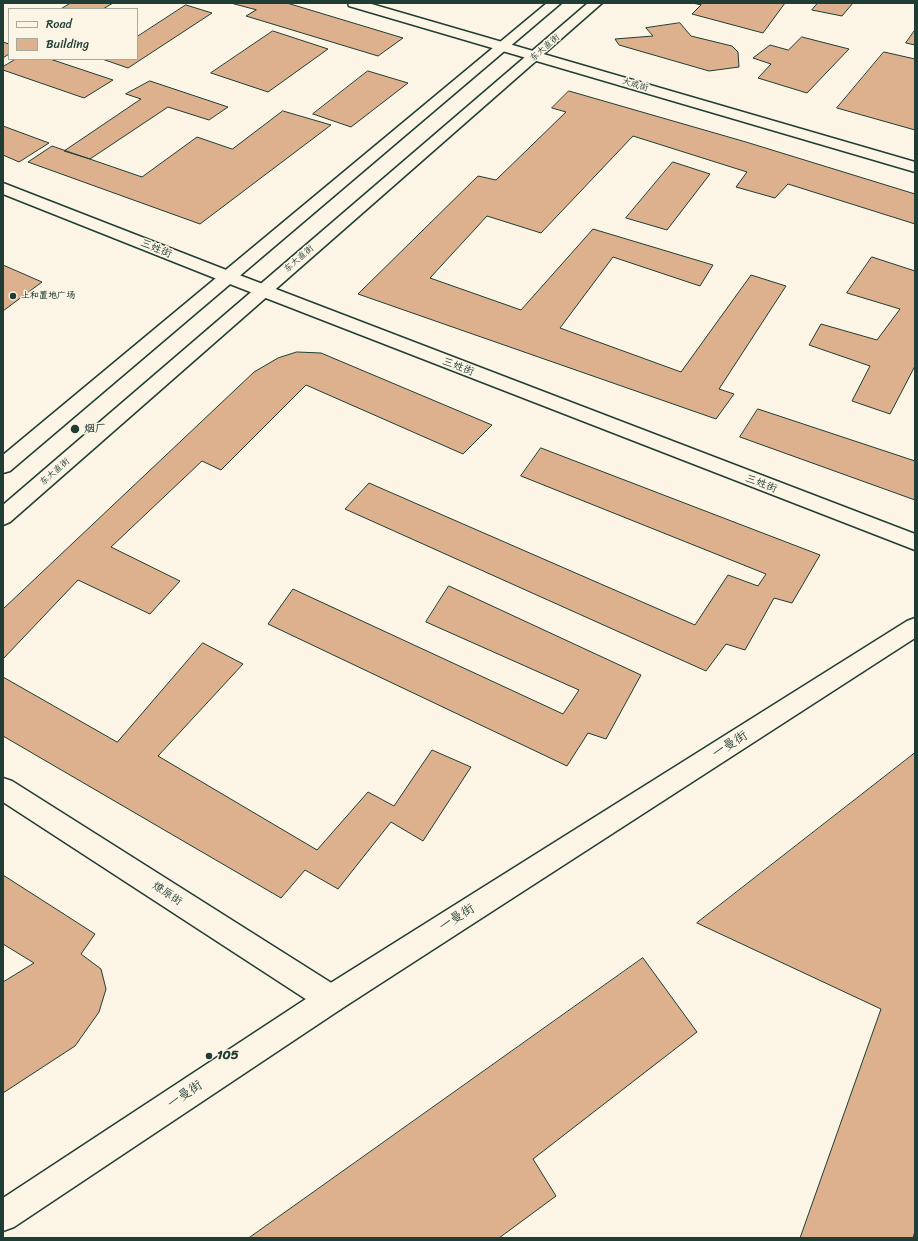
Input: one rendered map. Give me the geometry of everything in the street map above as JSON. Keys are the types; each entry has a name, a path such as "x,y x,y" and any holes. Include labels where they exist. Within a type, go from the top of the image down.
{"main road":[{"name":"大成街","path":"354,3 548,51 915,167"},
{"name":"大成街","path":"398,3 509,42"},
{"path":"3,466 555,3"},
{"name":"东大直街","path":"3,517 262,291 548,51 596,3"},
{"name":"三姓街","path":"3,188 262,291 915,542"},
{"name":"一曼街","path":"3,1216 331,999 915,627"},
{"name":"燎原街","path":"3,789 331,999"}],"building":[{"path":"71,3 113,3 105,8 63,8"},
{"path":"231,3 287,3 403,38 378,56 246,16 256,10"},
{"path":"692,3 785,3 763,33 692,14 701,5"},
{"path":"818,3 853,3 842,16 812,10"},
{"path":"186,5 212,13 128,68 105,60 138,60 138,36"},
{"path":"680,23 691,36 732,46 738,52 739,67 709,71 619,45 615,39 653,36 646,28"},
{"path":"915,30 915,45 906,43"},
{"path":"273,31 328,49 268,92 211,73"},
{"path":"802,37 849,49 807,93 758,78 771,64 753,58 770,45 788,50"},
{"path":"3,42 8,44 8,55 3,58"},
{"path":"884,52 915,59 915,130 837,108"},
{"path":"14,60 53,60 113,80 84,98 3,70 3,67"},
{"path":"368,71 408,83 351,127 313,114"},
{"path":"150,81 228,107 209,120 168,107 90,159 64,151 141,99 126,94"},
{"path":"569,91 746,142 915,194 915,224 788,184 775,198 736,187 747,172 633,136 541,233 487,216 430,278 521,310 593,229 713,265 700,286 613,257 560,328 681,372 751,275 786,286 719,389 734,394 716,419 358,294 478,176 496,180 566,112 552,108"},
{"path":"283,111 331,125 200,224 28,162 52,146 142,177 197,137 232,149"},
{"path":"3,126 49,143 19,162 3,155"},
{"path":"673,162 710,174 667,230 626,218"},
{"path":"872,257 915,271 915,366 890,414 852,401 870,366 809,345 821,324 877,340 900,309 847,293"},
{"name":"上和置地广场","path":"3,265 42,282 3,311"},
{"path":"297,352 321,353 492,425 463,454 306,385 221,470 202,461 111,547 180,581 150,614 78,580 3,659 3,609 254,372 278,358"},
{"path":"758,409 915,461 915,500 740,437"},
{"path":"541,448 820,555 792,603 774,598 745,650 726,644 706,671 345,509 369,483 695,625 728,575 758,586 766,574 521,476"},
{"path":"449,586 641,675 606,739 588,733 567,766 268,624 293,589 563,714 579,690 426,622"},
{"path":"203,643 243,664 158,756 317,850 368,792 394,806 432,750 471,767 423,841 391,822 338,889 305,870 281,898 3,736 3,677 117,742"},
{"path":"915,753 915,1231 913,1238 800,1238 881,1009 697,923"},
{"path":"3,875 95,934 81,954 101,969 106,989 99,1012 75,1046 3,1093 3,982 34,963 3,944"},
{"path":"643,958 697,1032 533,1159 556,1196 499,1238 249,1238"}],"place":[{"name":"上和置地广场","path":"13,296"},
{"name":"烟厂","path":"75,429"},
{"name":"105","path":"209,1056"}]}
